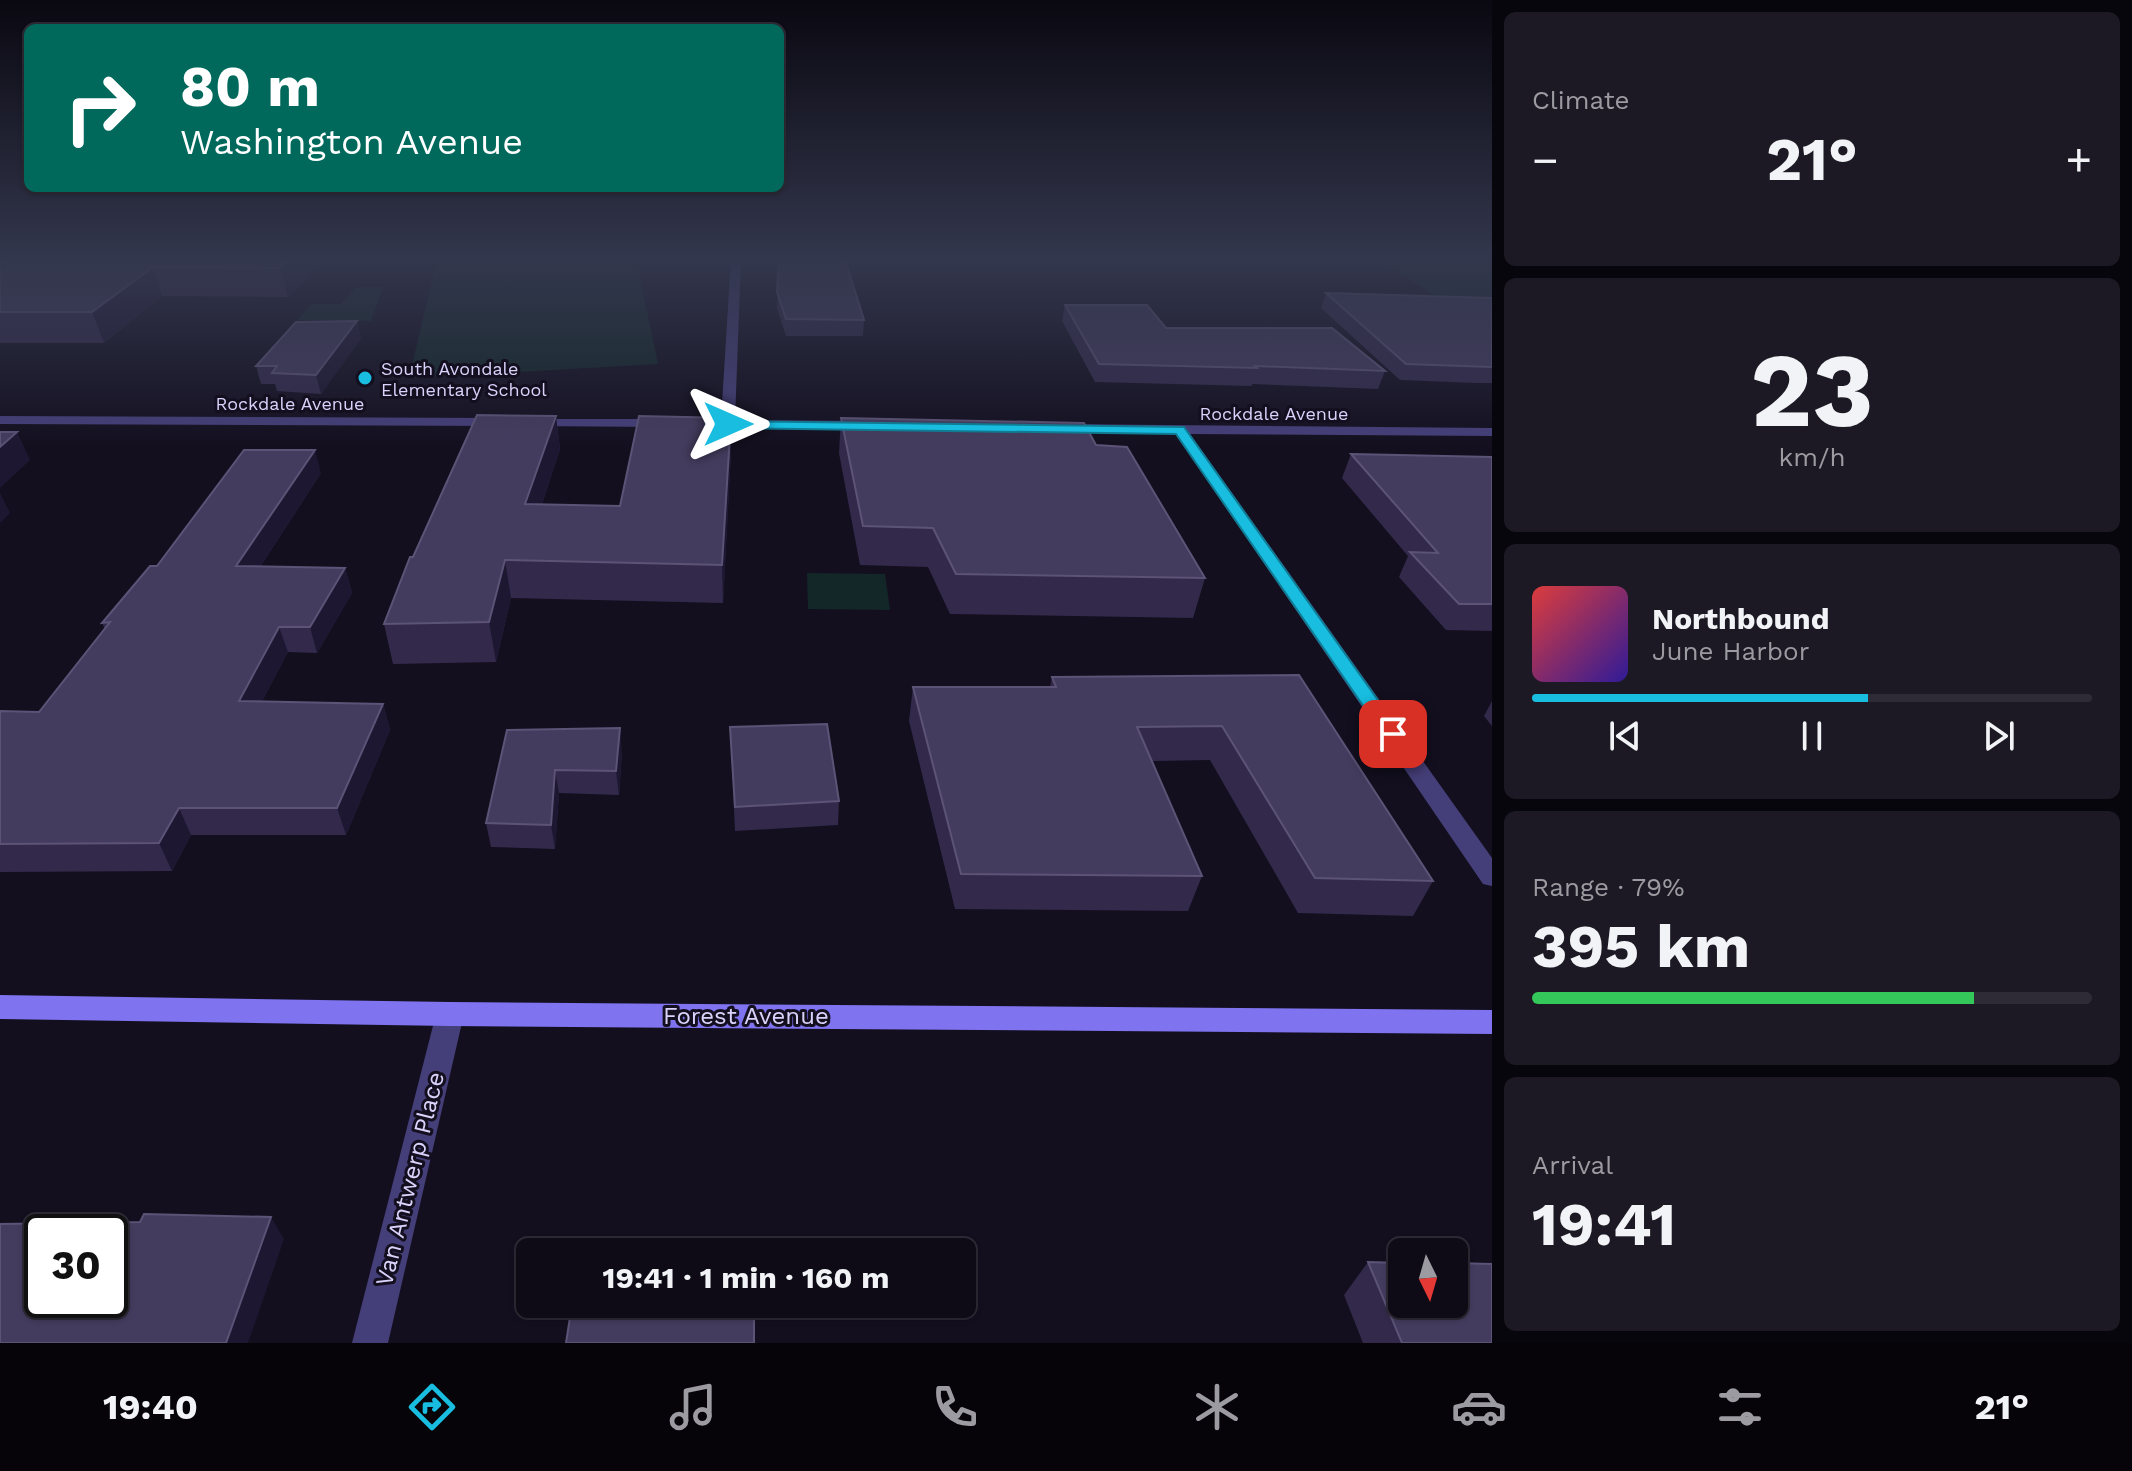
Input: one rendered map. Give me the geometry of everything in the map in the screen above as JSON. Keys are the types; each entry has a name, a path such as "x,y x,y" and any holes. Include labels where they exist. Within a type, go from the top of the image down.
{"street":[{"path":"728,424 733,322"},
{"name":"Rockdale Avenue","path":"0,420 884,426"},
{"name":"Rockdale Avenue","path":"1040,428 1492,432"},
{"path":"1180,430 1492,877"},
{"name":"Forest Avenue","path":"0,1007 450,1014 1492,1022"},
{"name":"Van Antwerp Place","path":"370,1343 450,1014"}],"green space":[{"path":"422,322 649,322 658,364 409,378"},
{"path":"807,573 885,574 890,610 808,609"}],"building":[{"path":"296,322 356,322 316,375 272,373 277,366 256,366"},
{"path":"1075,322 1161,322 1166,328 1332,328 1385,371 1255,366 1257,368 1099,364"},
{"path":"1358,322 1492,322 1492,367 1406,364"},
{"path":"477,415 556,416 525,504 620,506 639,416 731,418 722,565 505,560 489,622 384,624 410,557 413,557"},
{"path":"841,418 1084,423 1096,445 1127,447 1205,578 956,574 933,528 863,526"},
{"path":"0,432 17,432 0,447"},
{"path":"244,450 315,450 236,566 345,568 310,627 279,627 239,701 383,704 337,808 179,808 159,843 0,844 0,711 39,712 110,622 102,623 150,566 157,566"},
{"path":"1351,454 1492,457 1492,604 1459,604 1410,552 1438,553"},
{"path":"1299,675 1433,881 1315,878 1222,726 1137,727 1202,876 961,874 913,687 1056,687 1052,677"},
{"path":"827,724 839,801 735,807 730,727"},
{"path":"620,728 616,771 555,770 551,825 486,823 507,730"},
{"path":"144,1214 271,1217 226,1343 0,1343 0,1224 24,1224 24,1318 128,1318 128,1222 140,1222"},
{"path":"1368,1262 1388,1263 1388,1310"},
{"path":"1468,1263 1492,1264 1492,1343 1402,1343 1392,1318 1468,1318"},
{"path":"570,1318 754,1318 754,1343 566,1343"}],"place":[{"name":"South Avondale Elementary School","path":"365,378"}],"route":[{"path":"728,424 1180,430 1393,734"}]}
